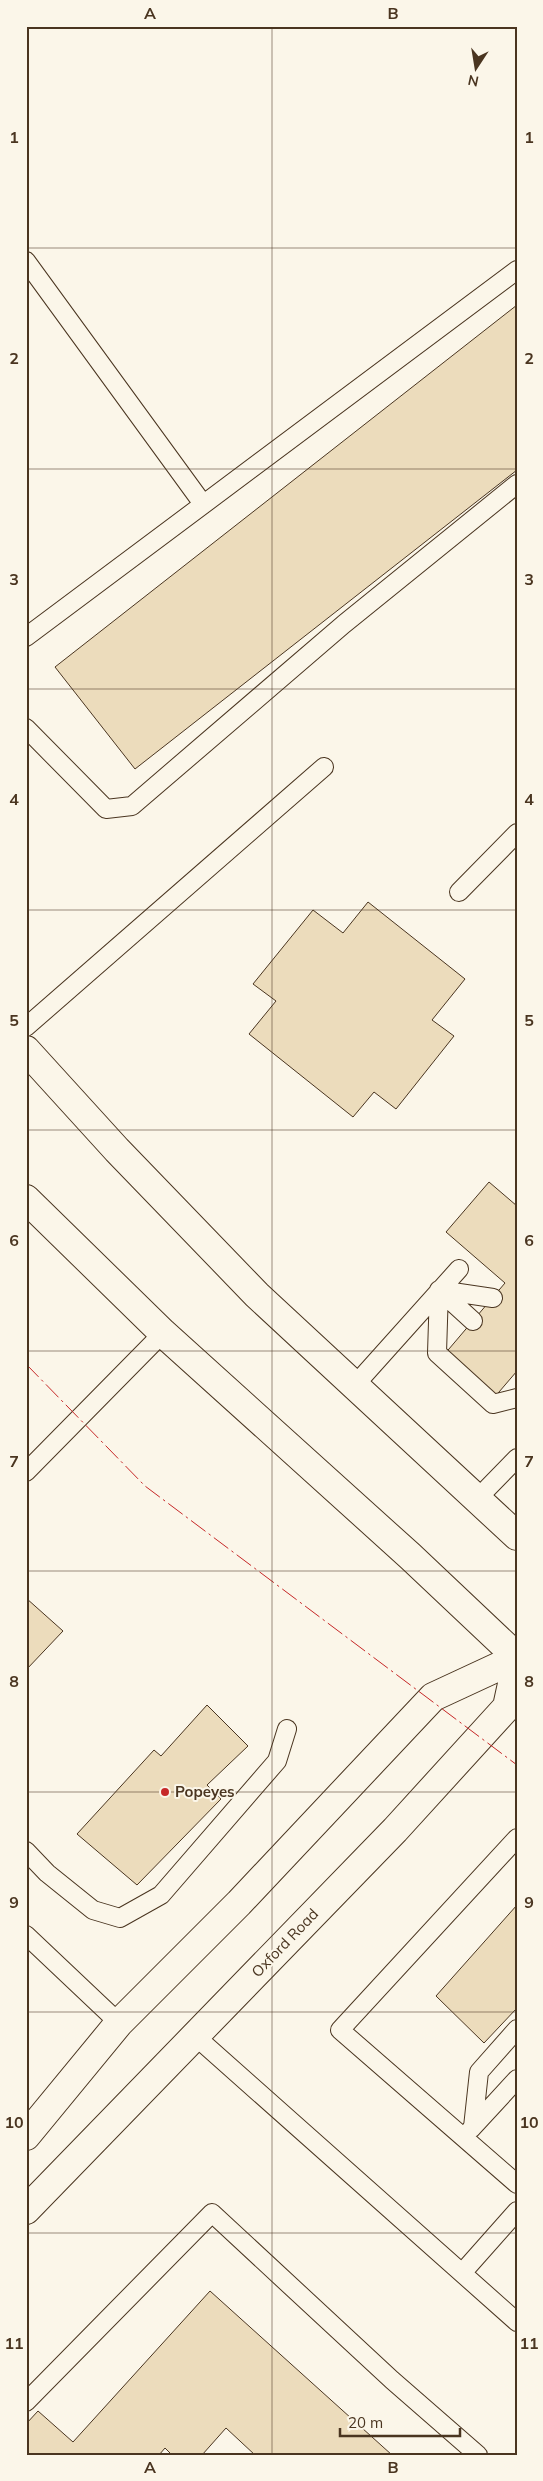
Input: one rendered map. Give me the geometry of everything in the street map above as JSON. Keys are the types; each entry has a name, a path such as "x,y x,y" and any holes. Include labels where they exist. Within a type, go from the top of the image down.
{"street":[{"path":"26,1050 117,1150 251,1288 517,1536"},
{"path":"26,1200 163,1333 410,1556 517,1659 433,1697 239,1903 119,2023 26,2136"},
{"name":"Oxford Road","path":"26,2210 395,1830 507,1707 517,1659"}],"lane":[{"path":"26,261 203,504"},
{"path":"26,637 517,270"},
{"path":"26,728 106,809 132,806 344,624 517,484"},
{"path":"26,1028 324,767"},
{"path":"459,892 517,833"},
{"path":"354,1385 459,1269"},
{"path":"439,1290 493,1298"},
{"path":"439,1290 474,1321"},
{"path":"439,1290 437,1353 493,1404 517,1398"},
{"path":"26,1472 163,1333"},
{"path":"477,1499 517,1458"},
{"path":"26,1851 47,1873 93,1910 120,1918 161,1895 277,1761 287,1729"},
{"path":"517,1838 340,2030 469,2132 517,2184"},
{"path":"26,1935 119,2023"},
{"path":"469,2132 479,2072 517,2029"},
{"path":"194,2035 517,2322"},
{"path":"469,2132 517,2079"},
{"path":"462,2273 517,2211"},
{"path":"26,2402 212,2213 392,2380 478,2455"}],"building":[{"path":"517,305 517,470 135,769 55,667"},
{"path":"368,902 465,979 432,1020 454,1036 396,1109 374,1092 353,1117 249,1034 276,1001 253,984 313,910 343,933"},
{"path":"489,1182 517,1206 517,1371 493,1399 443,1356 505,1283 446,1232"},
{"path":"26,1598 63,1631 26,1670"},
{"name":"Popeyes","path":"207,1705 248,1746 207,1785 221,1799 137,1885 77,1834 154,1750 161,1756"},
{"path":"517,1905 517,2008 484,2043 436,1996"},
{"path":"210,2291 392,2455 255,2455 226,2428 202,2455 172,2455 165,2448 159,2455 26,2455 26,2424 38,2411 73,2442"}],"power":[{"path":"26,1364 145,1486 517,1765"}],"place":[{"name":"Popeyes","path":"165,1792"}]}
